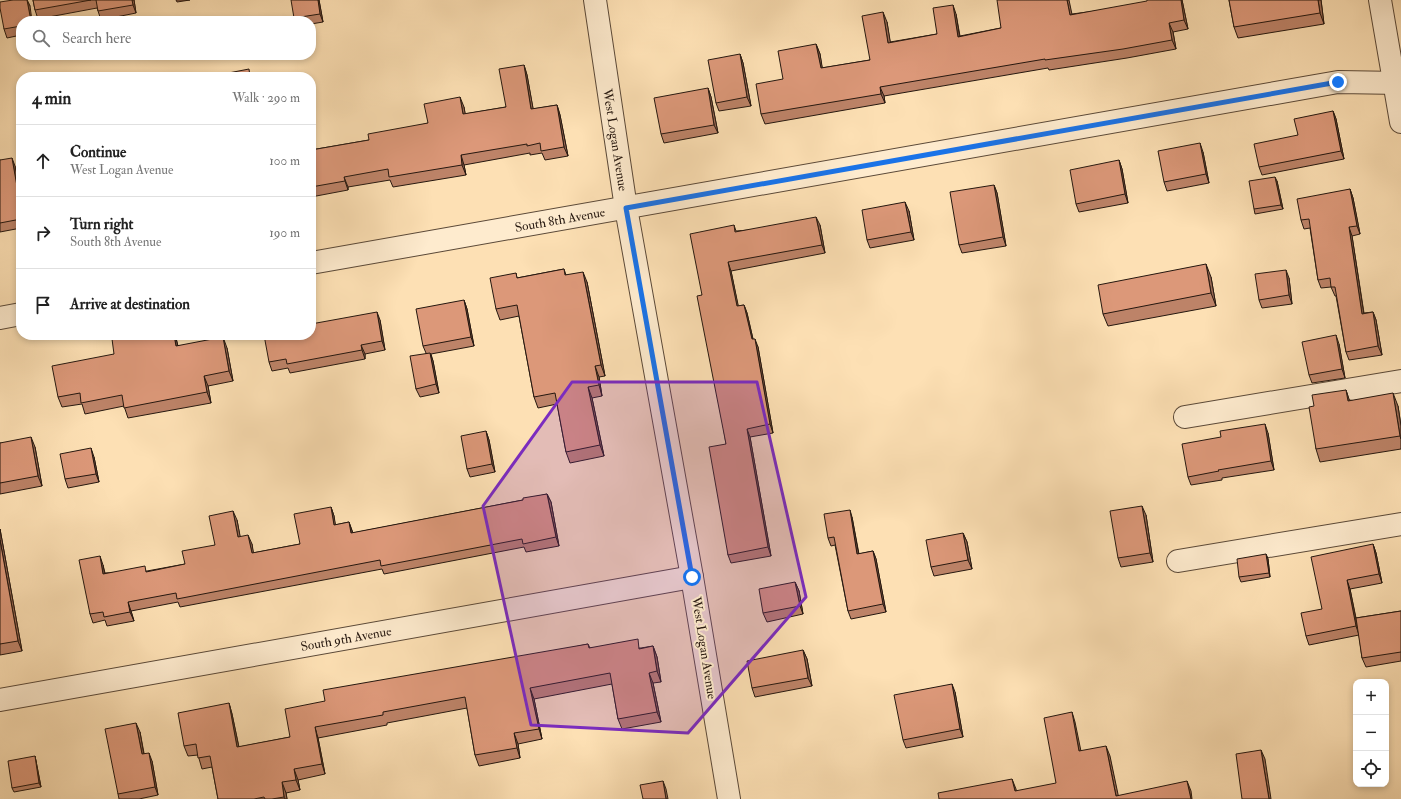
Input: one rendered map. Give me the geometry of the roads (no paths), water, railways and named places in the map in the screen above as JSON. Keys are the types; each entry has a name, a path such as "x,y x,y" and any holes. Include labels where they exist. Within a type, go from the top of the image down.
{"street":[{"name":"West Logan Avenue","path":"594,0 626,208 692,577 729,799"},
{"path":"1380,0 1398,84 1401,122"},
{"name":"South 8th Avenue","path":"316,262 1338,82 1398,84"},
{"path":"0,318 16,315"},
{"path":"1184,416 1401,381"},
{"path":"1178,561 1401,524"},
{"name":"South 9th Avenue","path":"0,700 692,577"}]}
